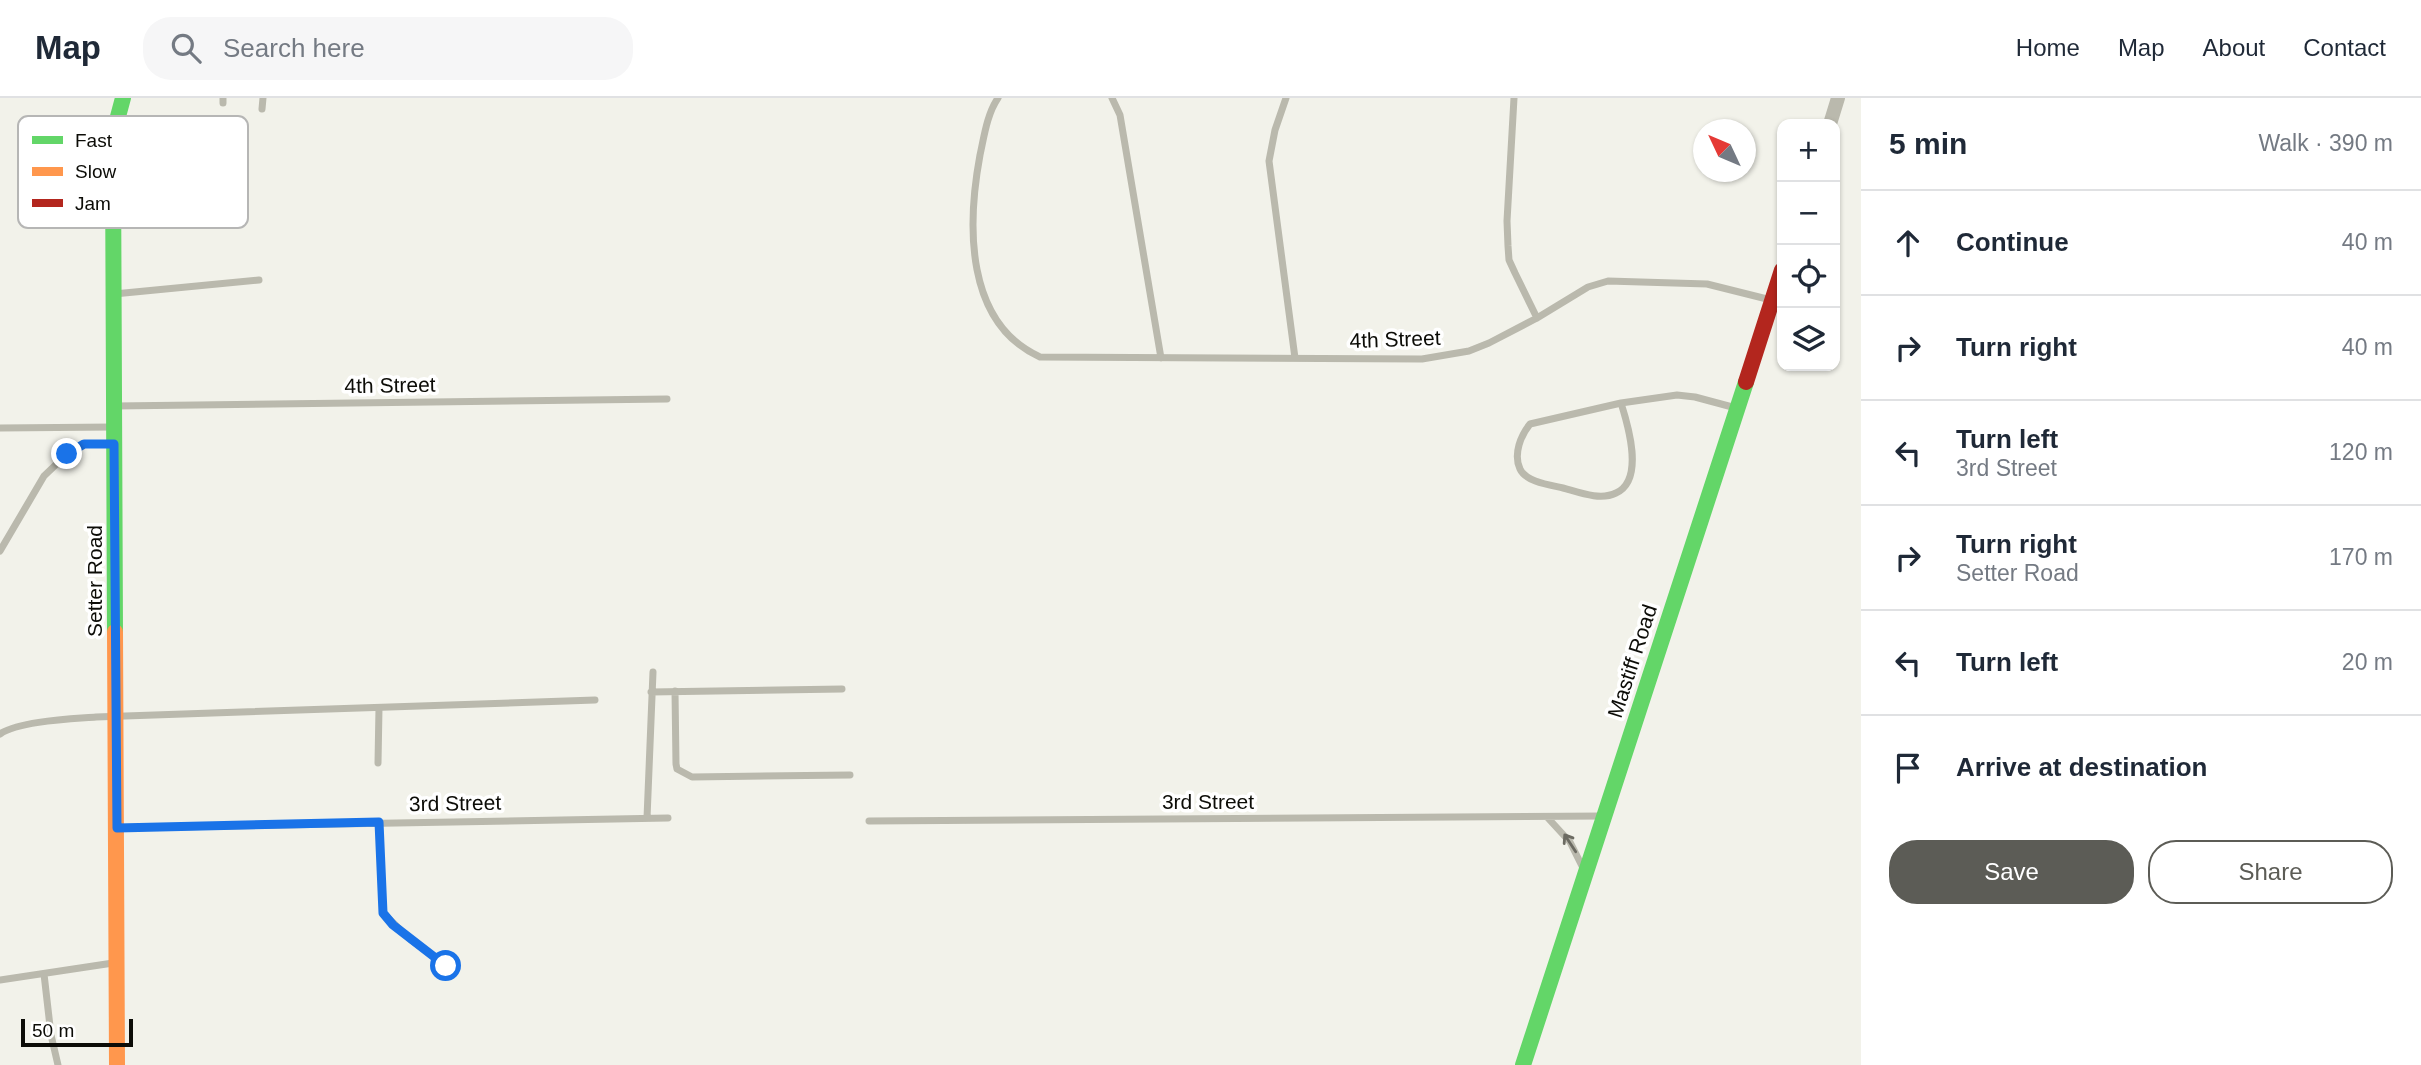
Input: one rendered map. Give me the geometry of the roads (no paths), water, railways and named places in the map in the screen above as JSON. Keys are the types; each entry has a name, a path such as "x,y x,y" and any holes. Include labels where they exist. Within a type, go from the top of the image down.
{"street":[{"name":"Setter Road","path":"119,116 123,98"},
{"path":"1832,119 1838,98"},
{"name":"Setter Road","path":"114,228 117,1065"},
{"name":"Mastiff Road","path":"1522,1065 1777,287"}],"lane":[{"path":"262,109 263,98"},
{"name":"4th Street","path":"998,98 993,104 979,164 973,225 974,251 979,281 1000,326 1013,342 1041,357 1422,359 1450,355 1489,342 1588,288 1608,281 1707,284 1773,300"},
{"path":"1112,98 1120,115 1161,358"},
{"path":"1286,98 1275,130 1269,161 1295,358"},
{"path":"1514,98 1507,221 1509,260 1537,318"},
{"path":"114,294 259,280"},
{"path":"1620,403 1629,429 1633,459 1624,486 1617,493 1593,495 1549,485 1528,478 1520,471 1518,450 1523,432 1530,424 1620,403 1677,395 1737,408"},
{"name":"4th Street","path":"114,406 667,400"},
{"path":"0,428 114,427"},
{"path":"0,551 53,466 84,444 114,444"},
{"path":"647,818 653,672"},
{"path":"651,692 842,689"},
{"path":"675,691 676,764 679,771 688,776 850,775"},
{"path":"0,734 6,730 37,723 96,717 595,700"},
{"path":"377,763 379,708"},
{"name":"3rd Street","path":"869,821 1604,816"},
{"path":"1546,817 1570,842 1585,876"},
{"name":"3rd Street","path":"117,828 668,818"},
{"path":"379,822 383,913 393,925 446,966"},
{"path":"0,980 116,962"},
{"path":"44,974 51,1035 58,1065"}]}
